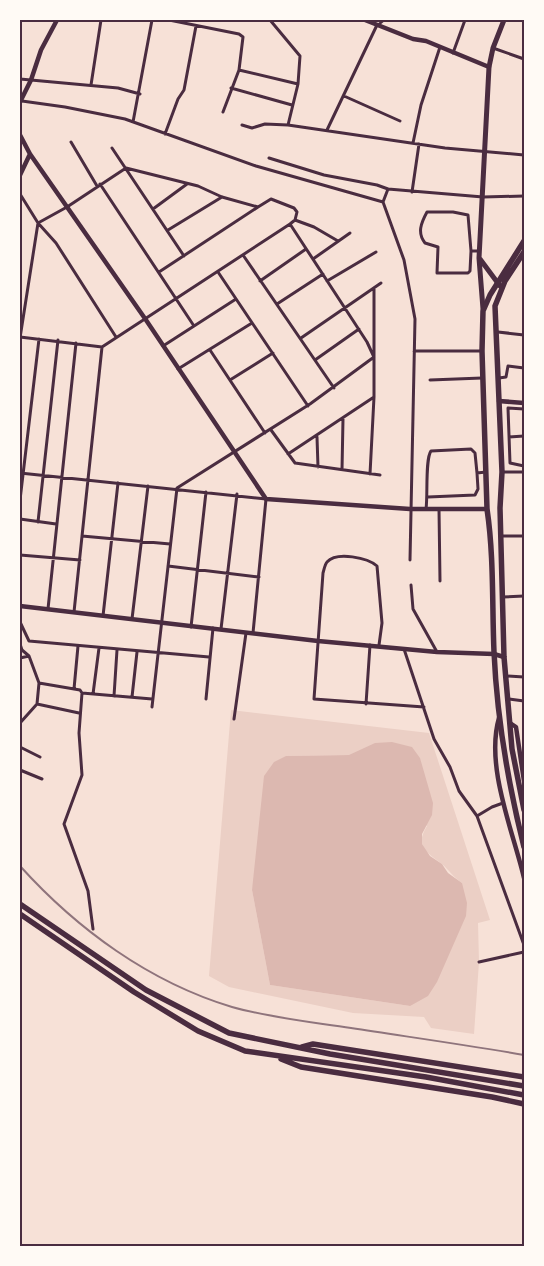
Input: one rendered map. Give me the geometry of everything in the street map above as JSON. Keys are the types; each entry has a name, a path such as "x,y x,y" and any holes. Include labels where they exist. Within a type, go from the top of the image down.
{"main road":[{"path":"504,20 493,48 489,67 479,258 483,311 482,351 487,509 491,532 494,654 499,718 509,786 524,847"},
{"path":"524,241 500,285 495,307 500,378 502,472 500,536 504,657 511,734 518,785 524,810"},
{"path":"483,311 486,304 524,252"},
{"path":"479,258 500,285"},
{"path":"486,304 495,307"},
{"path":"20,904 146,990 192,1015 243,1037 524,1086"},
{"path":"20,914 134,992 198,1030 245,1050 278,1057 426,1077 524,1095"},
{"path":"301,1048 313,1044 524,1077"},
{"path":"278,1057 301,1067 492,1097 524,1104"}],"street":[{"path":"57,20 41,50 31,80 21,101 65,107 133,122 256,166 383,202"},
{"path":"90,85 101,20"},
{"path":"133,122 140,94 140,79 152,20"},
{"path":"169,20 238,34 243,37 238,70 223,112"},
{"path":"270,20 300,56 298,84 288,125"},
{"path":"365,20 413,39 440,46 489,67"},
{"path":"327,130 377,25 384,20"},
{"path":"453,53 465,20"},
{"path":"165,134 178,99 184,90 196,26"},
{"path":"413,143 421,105 440,46"},
{"path":"493,48 524,59"},
{"path":"238,70 298,84"},
{"path":"20,79 118,88 140,94"},
{"path":"231,88 292,105"},
{"path":"344,96 400,121"},
{"path":"242,125 252,128 264,124 288,125 484,153 524,155"},
{"path":"20,135 30,154 146,320 162,347 266,499 253,633"},
{"path":"71,142 194,326"},
{"path":"412,192 419,144"},
{"path":"112,148 184,256"},
{"path":"20,174 30,154"},
{"path":"268,158 314,172 388,189 483,197 524,196"},
{"path":"38,223 67,207 126,168 188,184 222,197 258,207"},
{"path":"313,182 314,172"},
{"path":"153,209 188,184"},
{"path":"388,189 383,202 404,260 415,319 410,560"},
{"path":"20,194 38,223 56,243 116,337"},
{"path":"168,230 222,197"},
{"path":"38,223 20,337 76,342 102,347 290,224 295,220 297,212 294,208 272,199 159,272"},
{"path":"427,212 453,212 468,215 471,251 470,271 468,273 437,273 438,247 425,243 421,237 421,225 427,212"},
{"path":"295,220 314,227 338,241"},
{"path":"290,224 359,329 374,358"},
{"path":"313,259 350,233"},
{"path":"260,280 306,249"},
{"path":"471,251 480,251"},
{"path":"327,281 376,252"},
{"path":"243,254 334,388"},
{"path":"218,272 308,406"},
{"path":"277,304 323,274"},
{"path":"301,338 381,283"},
{"path":"370,474 374,397 374,289"},
{"path":"162,347 236,299"},
{"path":"178,370 252,323"},
{"path":"315,360 359,329"},
{"path":"498,332 524,335"},
{"path":"20,500 39,339"},
{"path":"38,522 58,340"},
{"path":"48,609 76,342"},
{"path":"74,613 102,347"},
{"path":"210,350 265,434"},
{"path":"414,351 482,351"},
{"path":"230,380 273,353"},
{"path":"177,488 308,406 374,358"},
{"path":"500,378 506,377 508,366 524,368"},
{"path":"430,380 483,378"},
{"path":"288,454 374,397"},
{"path":"499,401 524,403"},
{"path":"524,409 508,408 510,463 524,466"},
{"path":"342,470 343,419"},
{"path":"271,430 295,463 380,475"},
{"path":"317,436 318,467"},
{"path":"509,437 524,436"},
{"path":"426,509 428,497 428,457 431,451 471,449 475,453 477,473 478,489 475,495 428,497"},
{"path":"477,473 486,472"},
{"path":"502,472 524,472"},
{"path":"22,474 236,494 266,499 410,509 487,509"},
{"path":"104,616 118,484"},
{"path":"132,619 148,486"},
{"path":"152,707 177,488"},
{"path":"191,627 206,492"},
{"path":"221,629 236,494"},
{"path":"439,509 440,581"},
{"path":"20,519 56,524"},
{"path":"82,536 170,544"},
{"path":"500,536 524,536"},
{"path":"20,555 80,560"},
{"path":"379,645 382,623 377,566 372,562 364,560 336,556 328,562 323,573 314,699 424,707"},
{"path":"168,566 259,577"},
{"path":"411,585 413,610 437,652"},
{"path":"502,597 524,596"},
{"path":"20,606 191,627 437,652 494,654 504,657"},
{"path":"20,622 29,641 209,657"},
{"path":"206,699 213,628"},
{"path":"234,719 246,632"},
{"path":"20,644 22,650 29,656 39,683 37,704 20,724"},
{"path":"366,704 370,644"},
{"path":"74,689 78,646"},
{"path":"93,694 99,648"},
{"path":"404,649 434,739 450,767 459,791 477,816 524,945"},
{"path":"114,696 117,650"},
{"path":"132,697 137,652"},
{"path":"20,658 29,656"},
{"path":"506,676 524,677"},
{"path":"39,683 74,689 82,693 152,699"},
{"path":"82,693 80,713 82,775 64,824 88,891 93,929"},
{"path":"509,700 524,700"},
{"path":"37,704 80,713"},
{"path":"499,718 495,733 496,752 504,803 524,878"},
{"path":"510,723 516,727 524,779"},
{"path":"20,747 40,757"},
{"path":"20,770 42,779"},
{"path":"477,816 492,807 504,803"},
{"path":"479,962 524,952"}],"shaded area":[{"path":"231,710 429,733 490,920 478,923 479,962 474,1034 431,1028 424,1017 353,1013 229,987 209,976","holes":["349,755 427,826 422,839 424,848 462,883 410,1006 270,985 252,890 286,756"]},
{"path":"392,742 412,747 420,758 433,803 432,815 422,834 422,844 430,856 442,864 448,873 462,883 467,903 466,916 437,982 428,996 410,1006 270,985 252,890 264,776 274,762 286,756 349,755 375,743"}],"railway":[{"path":"20,866 66,911 116,951 143,968 201,996 232,1007 277,1017 524,1055"}]}
